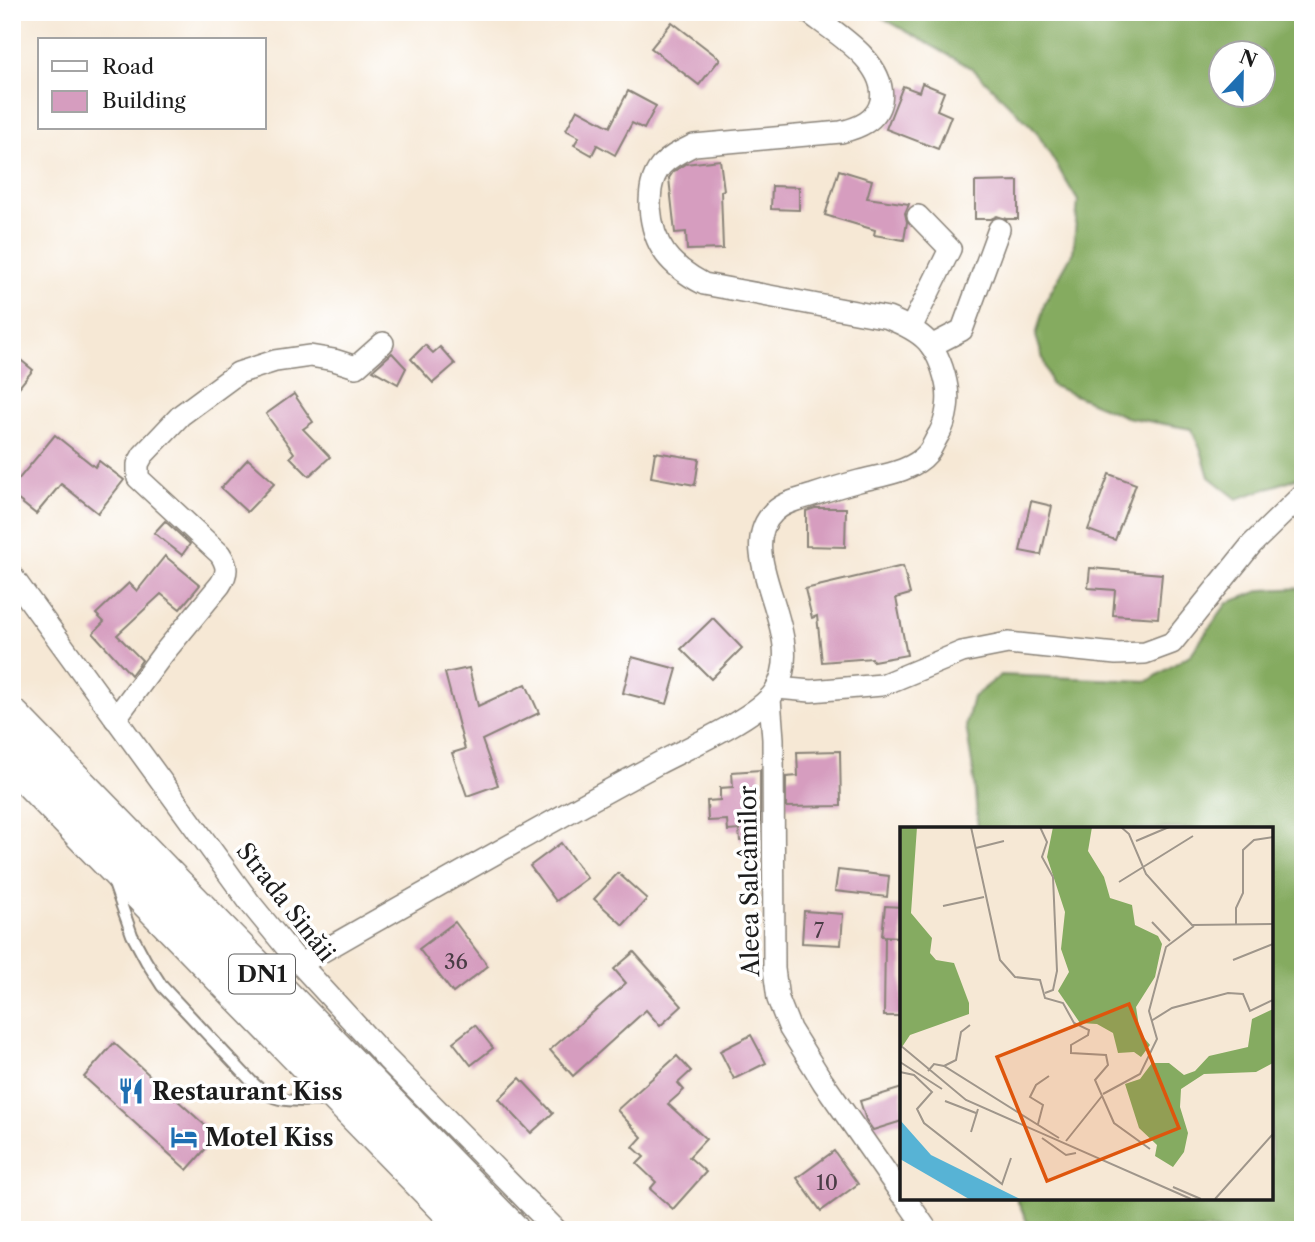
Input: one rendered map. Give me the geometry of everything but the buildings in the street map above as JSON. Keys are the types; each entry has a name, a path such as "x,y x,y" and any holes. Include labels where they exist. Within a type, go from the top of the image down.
{"highway":[{"name":"DN1","path":"12,718 510,1230"},
{"name":"DN1","path":"12,760 470,1230"}],"street":[{"path":"808,12 856,48 868,61 881,84 882,98 879,109 872,118 857,128 841,132 694,145 674,155 661,166 652,180 650,200 652,227 671,262 685,274 704,284 888,318 924,336 931,346 962,330 999,229"},
{"path":"911,328 950,248 918,216"},
{"path":"115,719 163,654 220,585 227,568 220,554 138,478 138,464 143,455 181,415 238,373 275,361 310,356 356,367 383,343"},
{"name":"Aleea Salcâmilor","path":"900,1192 823,1082 790,1029 778,999 774,969 773,739 774,693 783,673 785,655 784,636 762,562 760,541 765,523 775,511 791,501 903,470 928,453 942,428 947,407 947,386 942,366 931,346"},
{"path":"300,964 746,716 774,693 882,685 962,652 1008,643 1116,654 1145,653 1172,643 1252,544 1303,494"},
{"name":"Strada Sinăii","path":"12,576 250,903 300,964 396,1068 556,1230"},
{"name":"Aleea Salcâmilor","path":"906,1200 927,1230"}],"lane":[{"path":"103,853 124,915 146,961 162,986 252,1082 269,1096 287,1101 309,1099 346,1102"}],"green space":[{"path":"872,12 1303,12 1303,473 1297,478 1237,499 1209,477 1191,429 1126,417 1051,385 1036,336 1045,302 1073,252 1078,201 1036,131 973,69"},
{"path":"1303,588 1303,1230 1031,1230 1017,1200 1273,1200 1273,827 978,827 966,725 973,697 1001,675 1148,681 1191,654 1227,603 1262,590"}],"place":[{"name":"Restaurant Kiss","path":"131,1091"},
{"name":"Motel Kiss","path":"184,1137"}]}
